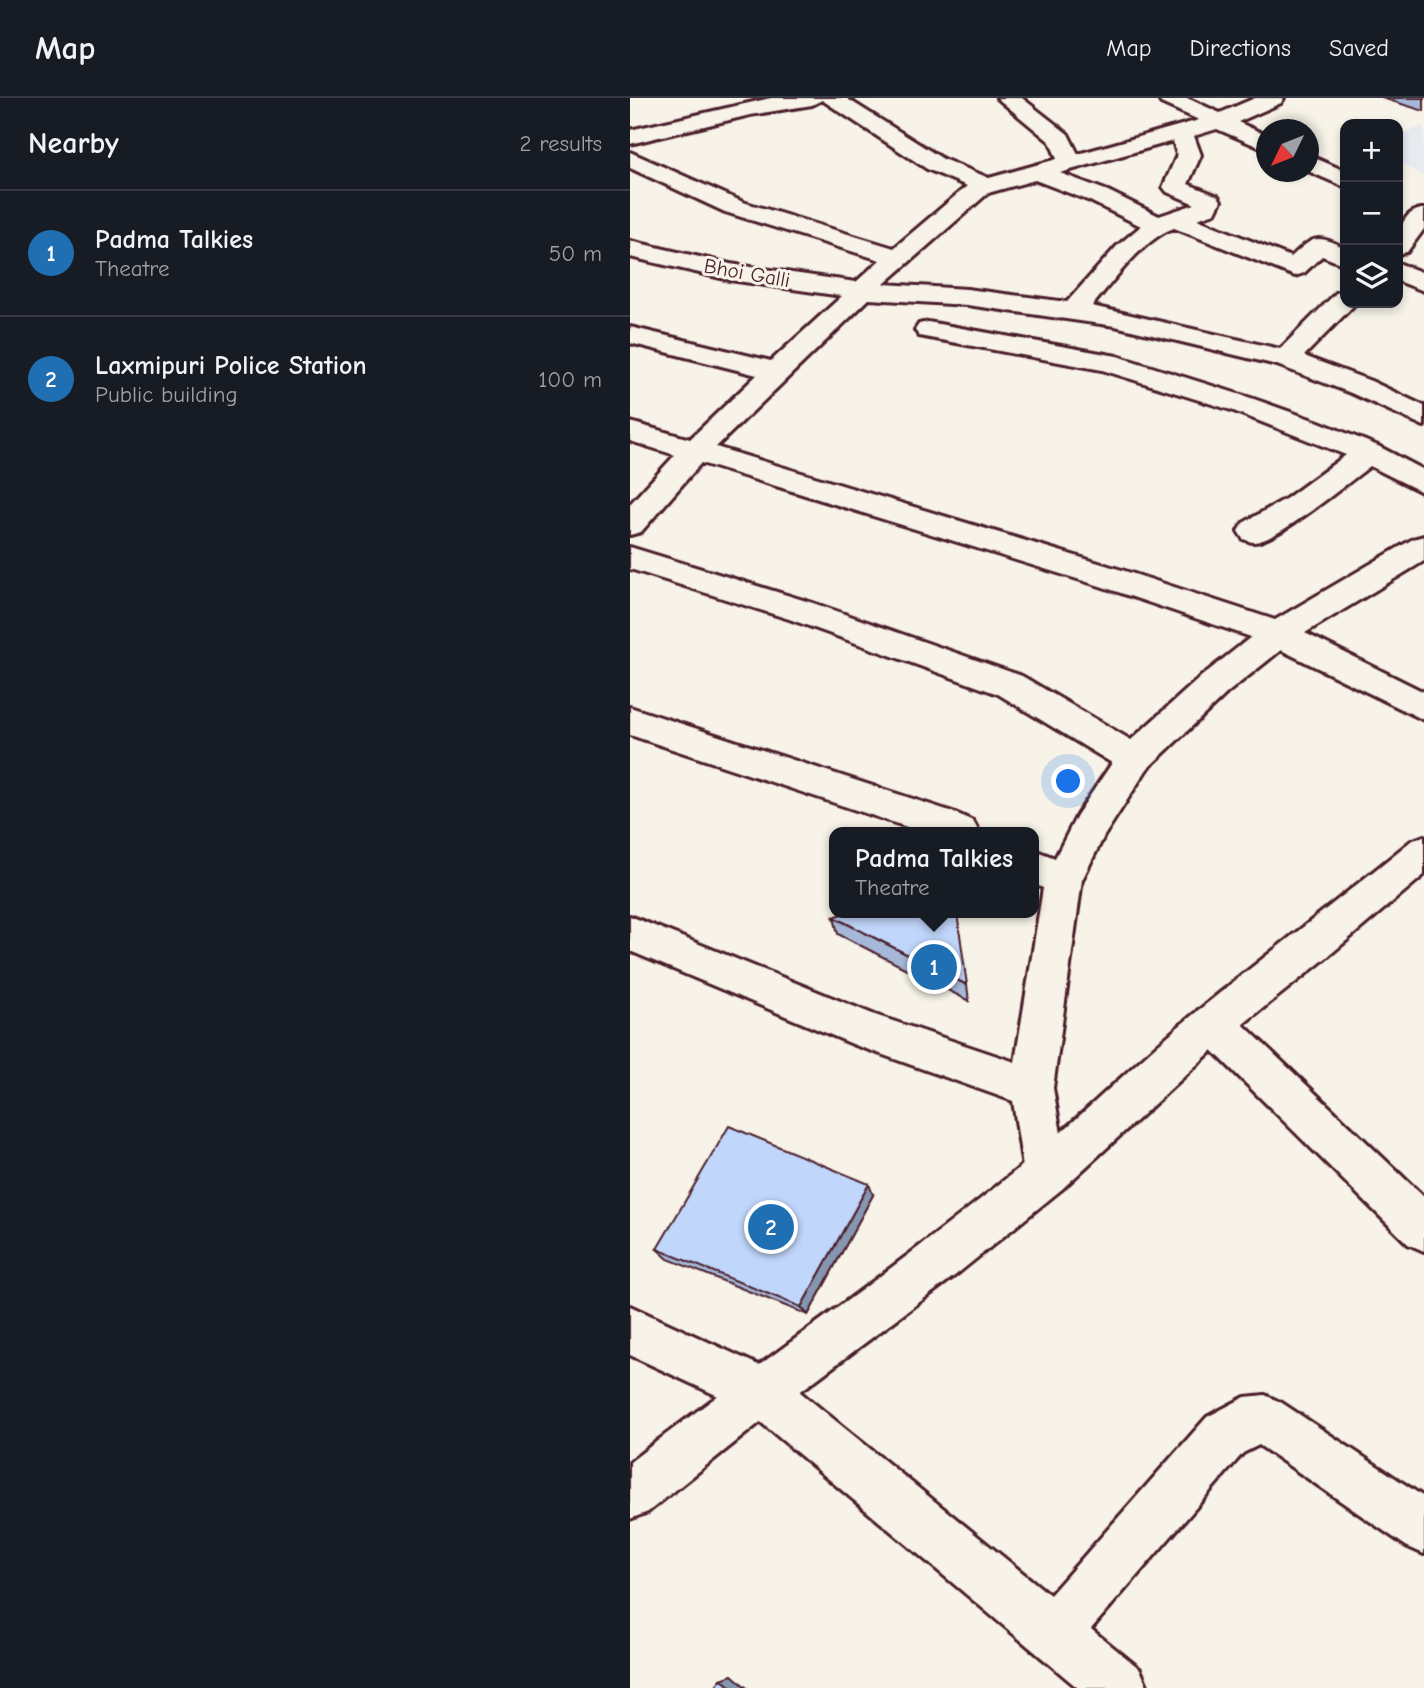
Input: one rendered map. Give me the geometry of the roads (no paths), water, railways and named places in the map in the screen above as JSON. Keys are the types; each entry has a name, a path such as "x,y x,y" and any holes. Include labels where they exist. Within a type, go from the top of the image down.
{"street":[{"path":"630,137 751,108 813,98"},
{"path":"831,98 935,164 987,186"},
{"path":"1008,98 1060,139 1070,163"},
{"path":"1169,98 1256,138"},
{"path":"630,524 696,450 777,371 865,291 898,257 980,188 1222,121 1273,98"},
{"path":"1073,311 1126,251 1167,222 1206,208 1209,201 1175,187 1189,155 1182,133"},
{"path":"630,159 734,207 898,257"},
{"path":"1319,167 1340,178"},
{"path":"1036,172 1295,268 1319,245 1340,255"},
{"path":"1400,245 1422,216 1403,207"},
{"name":"Bhoi Galli","path":"630,249 730,272 865,291 967,297 1073,311 1286,359 1361,387 1424,417"},
{"path":"1403,273 1424,283"},
{"path":"1286,359 1340,304"},
{"path":"928,330 1107,362 1241,404 1368,453 1424,483"},
{"path":"630,335 777,371"},
{"path":"630,431 1111,578 1278,634 1424,707"},
{"path":"1254,531 1298,505 1368,453"},
{"path":"1046,1174 1031,1088 1048,873 1090,826 1134,759 1215,684 1278,634 1424,547"},
{"path":"630,558 802,611 1010,685 1134,759"},
{"path":"630,721 949,827"},
{"path":"630,1494 761,1391 941,1258 1046,1174 1213,1023 1312,946 1424,852"},
{"path":"630,933 870,1032 1031,1088"},
{"path":"1213,1023 1424,1228"},
{"path":"630,1330 761,1391 1121,1688"},
{"path":"1052,1633 1225,1435 1245,1422 1265,1420 1424,1528"}],"place":[{"name":"Padma Talkies","path":"934,967"},
{"name":"Laxmipuri Police Station","path":"771,1227"}]}
